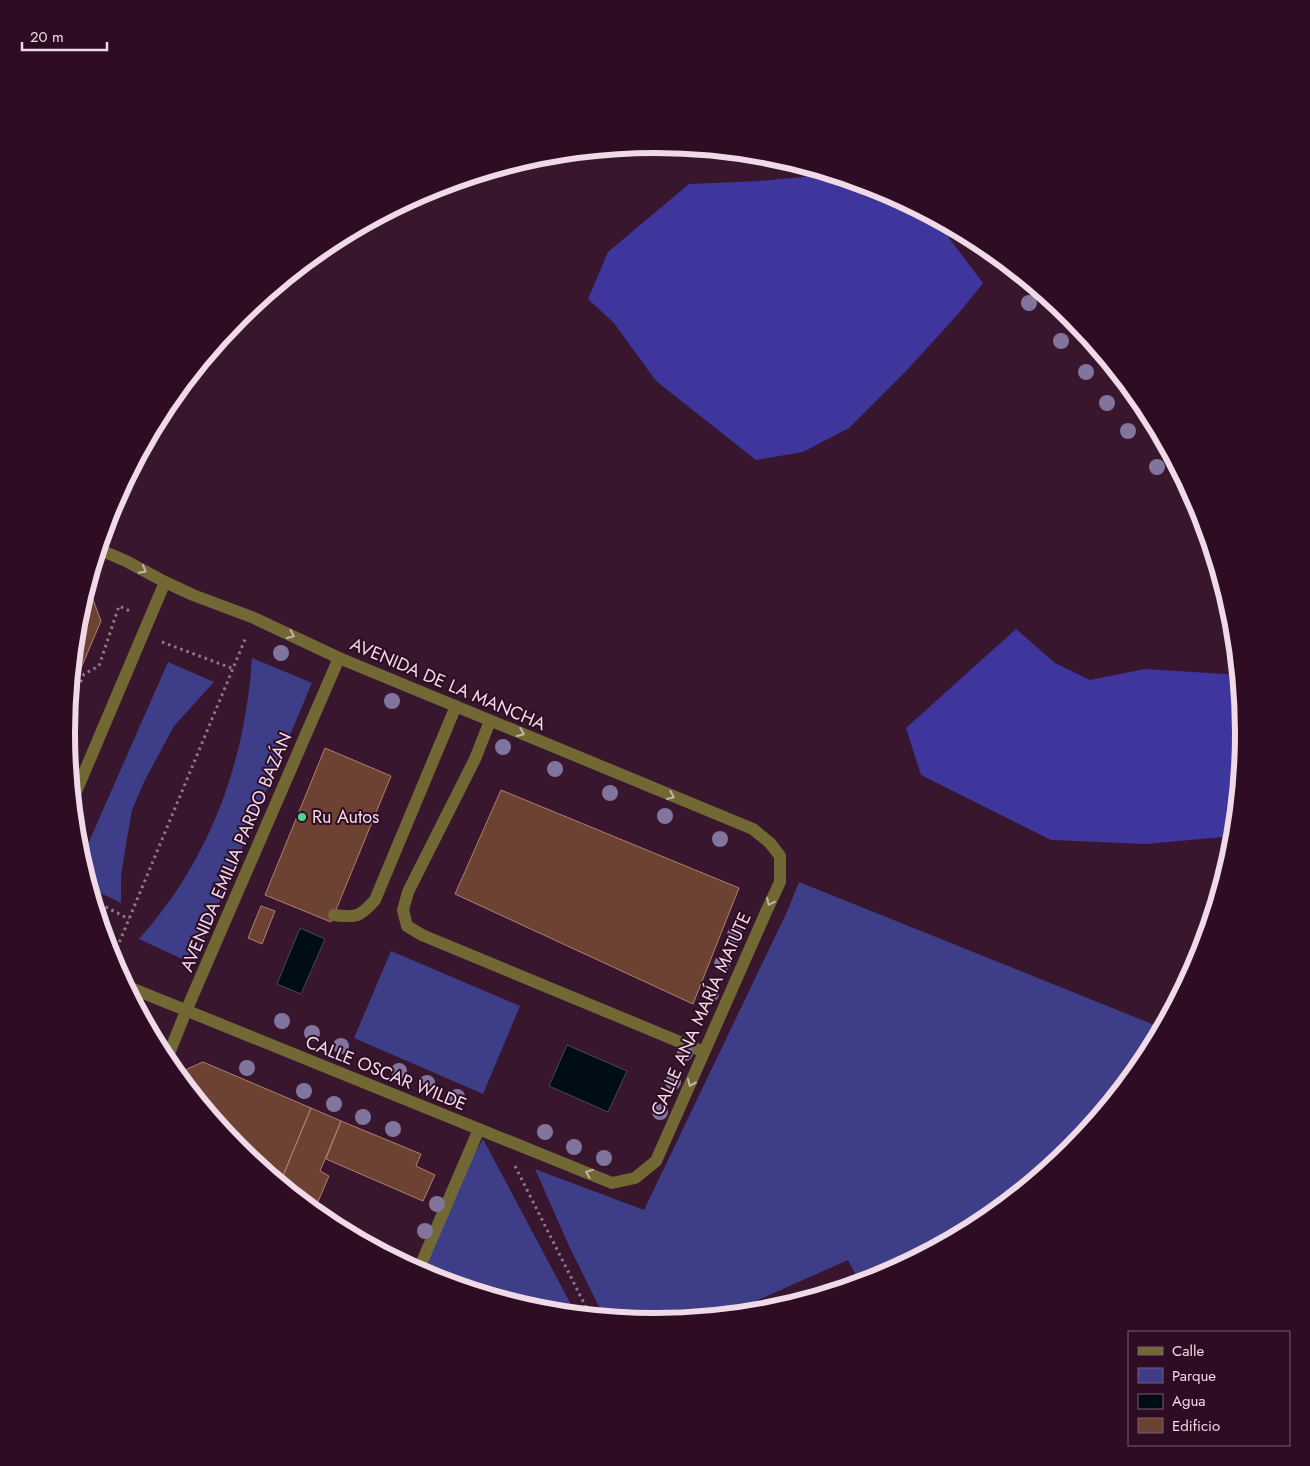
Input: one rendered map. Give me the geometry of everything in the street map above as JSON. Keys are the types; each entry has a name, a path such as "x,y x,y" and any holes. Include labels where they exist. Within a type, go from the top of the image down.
{"street":[{"name":"AVENIDA DE LA MANCHA","path":"105,552 193,595 254,618 339,658 753,830 770,843 780,856"},
{"path":"78,788 166,582"},
{"name":"AVENIDA EMILIA PARDO BAZÁN","path":"170,1051 339,658"},
{"path":"334,915 350,918 365,912 375,900 456,706"},
{"path":"490,721 474,759 408,892 403,910 407,926 422,935 704,1052"},
{"name":"CALLE ANA MARÍA MATUTE","path":"635,1178 656,1161 780,882 780,856"},
{"name":"CALLE OSCAR WILDE","path":"135,990 612,1182 635,1178"},
{"path":"421,1264 479,1129"}],"path":[{"path":"76,692 84,674 99,666 119,606 149,620"},
{"path":"117,949 254,618"},
{"path":"142,635 234,669"},
{"path":"102,905 130,919"},
{"path":"501,1138 587,1309"}],"green space":[{"path":"252,658 312,683 193,964 139,939 164,909 186,877 220,808 232,772 241,735 248,697"},
{"path":"168,662 214,682 174,726 144,782 132,810 121,876 121,903 98,892 86,848"},
{"path":"799,882 1156,1025 1115,1086 1065,1143 1008,1193 945,1235 912,1253 857,1276 848,1260 745,1306 693,1312 655,1313 601,1310 570,1248 535,1169 644,1210 786,914"},
{"path":"391,951 520,1006 483,1094 354,1038"},
{"path":"483,1139 572,1307 505,1293 426,1266 473,1156"}],"shaded area":[{"path":"814,176 877,197 943,230 983,283 959,313 908,369 849,428 803,452 756,460 656,381 614,323 588,299 608,252 689,184"},
{"path":"1016,629 1055,663 1090,680 1145,669 1232,675 1235,733 1234,771 1225,837 1146,844 1051,840 921,775 906,728"}],"water":[{"path":"300,928 325,939 301,994 277,984"},
{"path":"567,1045 627,1071 608,1112 549,1086"}],"building":[{"path":"92,596 101,621 78,675 86,620"},
{"path":"325,748 391,776 331,922 265,895"},
{"path":"501,790 739,888 693,1004 455,894"},
{"path":"261,906 275,911 262,944 248,938"},
{"path":"203,1062 311,1108 283,1177 245,1143 219,1115 185,1072 187,1069"},
{"path":"311,1108 341,1121 320,1171 329,1176 317,1204 283,1177"},
{"path":"341,1121 421,1154 416,1166 435,1175 423,1201 326,1159"}],"place":[{"name":"Ru Autos","path":"302,817"}]}
